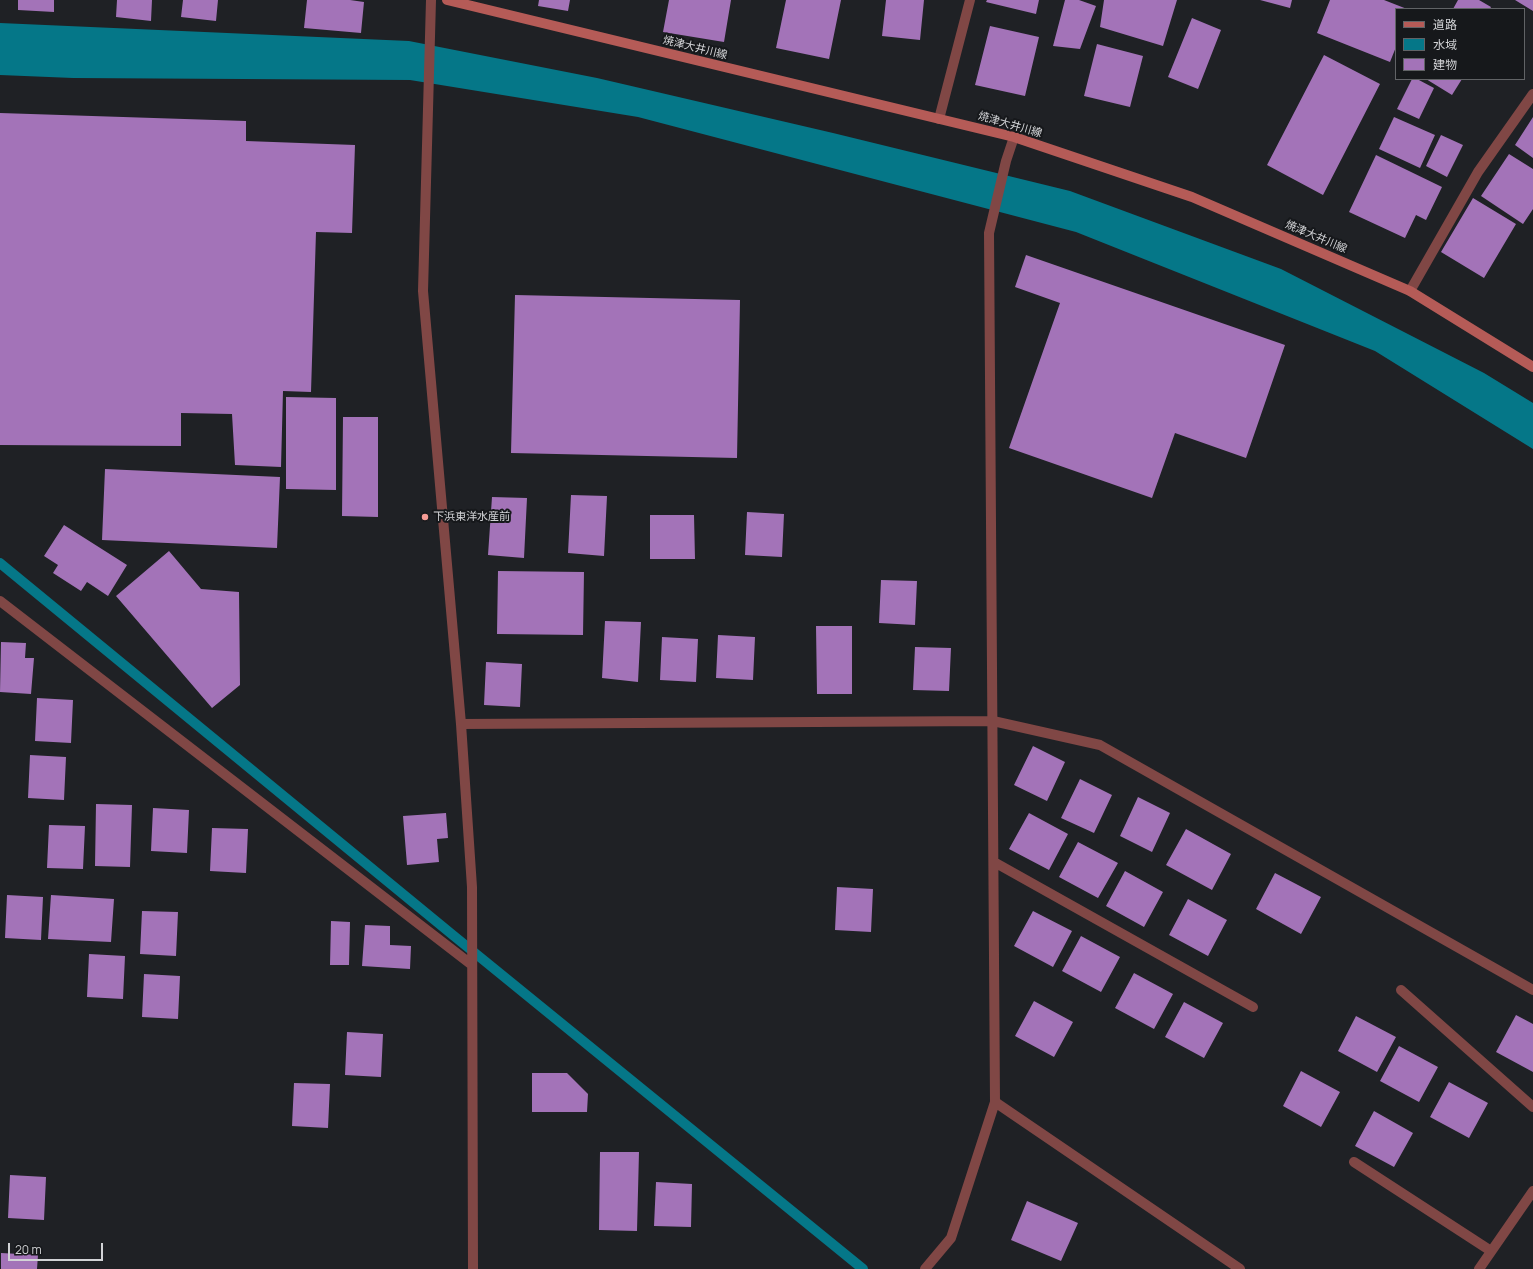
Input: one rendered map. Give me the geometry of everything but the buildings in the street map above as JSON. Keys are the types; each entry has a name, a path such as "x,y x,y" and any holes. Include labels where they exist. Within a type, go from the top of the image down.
{"main road":[{"name":"焼津大井川線","path":"447,0 1014,137 1192,197 1410,291 1533,367"}],"street":[{"path":"432,0 429,44 423,291 461,724 472,887 473,1269"},
{"path":"939,119 970,0"},
{"path":"1410,291 1478,172 1533,94"},
{"path":"925,1269 951,1238 995,1102 989,233 1006,161 1014,137"},
{"path":"0,601 472,965"},
{"path":"461,724 993,722 1100,745 1533,990"},
{"path":"994,862 1253,1007"},
{"path":"1401,990 1533,1107"},
{"path":"995,1102 1240,1269"},
{"path":"1354,1162 1491,1251"},
{"path":"1479,1269 1533,1191"}],"water":[{"path":"0,23 409,41 597,78 833,133 1070,191 1281,269 1484,373 1533,403 1533,449 1375,351 1076,232 638,117 410,80 73,78 0,75"}],"waterway":[{"path":"0,563 454,936 863,1269"}],"place":[{"name":"下浜東洋水産前","path":"425,517"}]}
